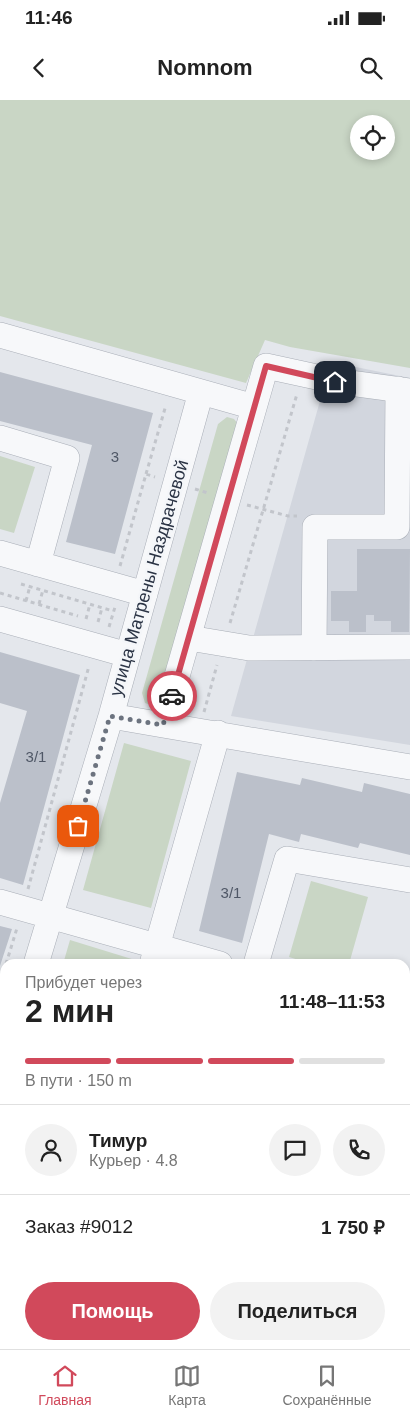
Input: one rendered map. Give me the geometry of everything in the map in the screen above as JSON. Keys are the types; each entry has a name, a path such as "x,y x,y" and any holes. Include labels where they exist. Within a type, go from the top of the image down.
{"street":[{"path":"0,335 254,407"},
{"path":"163,725 266,366 335,382 404,390 397,527 315,527 314,648"},
{"name":"улица Матрены Наздрачевой","path":"37,959 128,655 201,392"},
{"path":"0,438 68,458 34,575"},
{"path":"0,553 34,575 145,594"},
{"path":"0,619 128,655"},
{"path":"189,638 249,648 410,647"},
{"path":"110,716 163,725 210,725 410,767"},
{"path":"154,955 210,725"},
{"path":"257,959 287,859 410,880"},
{"path":"0,902 50,917 154,955 183,959"}],"path":[{"path":"210,725 224,644 302,374"},
{"path":"146,474 172,384"},
{"path":"15,582 34,575"},
{"path":"34,575 43,590 113,611"},
{"path":"26,601 34,575"},
{"path":"39,604 43,590"},
{"path":"0,593 110,626"},
{"path":"86,619 90,604"},
{"path":"98,622 102,608"}],"shaded area":[{"path":"331,362 410,378 410,745 231,716"}],"green space":[{"path":"0,100 410,100 410,368 290,347 265,340 246,383 0,316"},
{"path":"227,417 234,419 238,424 156,704 151,705 145,703 142,693 218,424"},
{"path":"0,456 35,467 14,533 0,529"},
{"path":"124,743 191,761 151,908 83,890"},
{"path":"311,881 368,897 350,959 296,959 289,957"},
{"path":"70,940 132,959 64,959"}],"building":[{"path":"0,372 153,413 115,554 66,542 92,445 0,421"},
{"path":"357,549 410,549 409,632 391,632 391,621 374,621 374,615 366,615 366,632 349,632 349,621 331,621 331,591 357,591"},
{"path":"0,652 80,675 23,885 0,878 0,803 27,711 0,703"},
{"path":"237,772 300,785 302,778 362,792 364,783 410,794 410,855 360,843 358,848 301,834 299,842 269,834 242,943 199,931"},
{"path":"0,926 12,929 2,959 0,959"}],"way so far":[{"path":"78,826 110,716 163,725 172,696"}],"route":[{"path":"172,696 266,366 335,382"}]}
